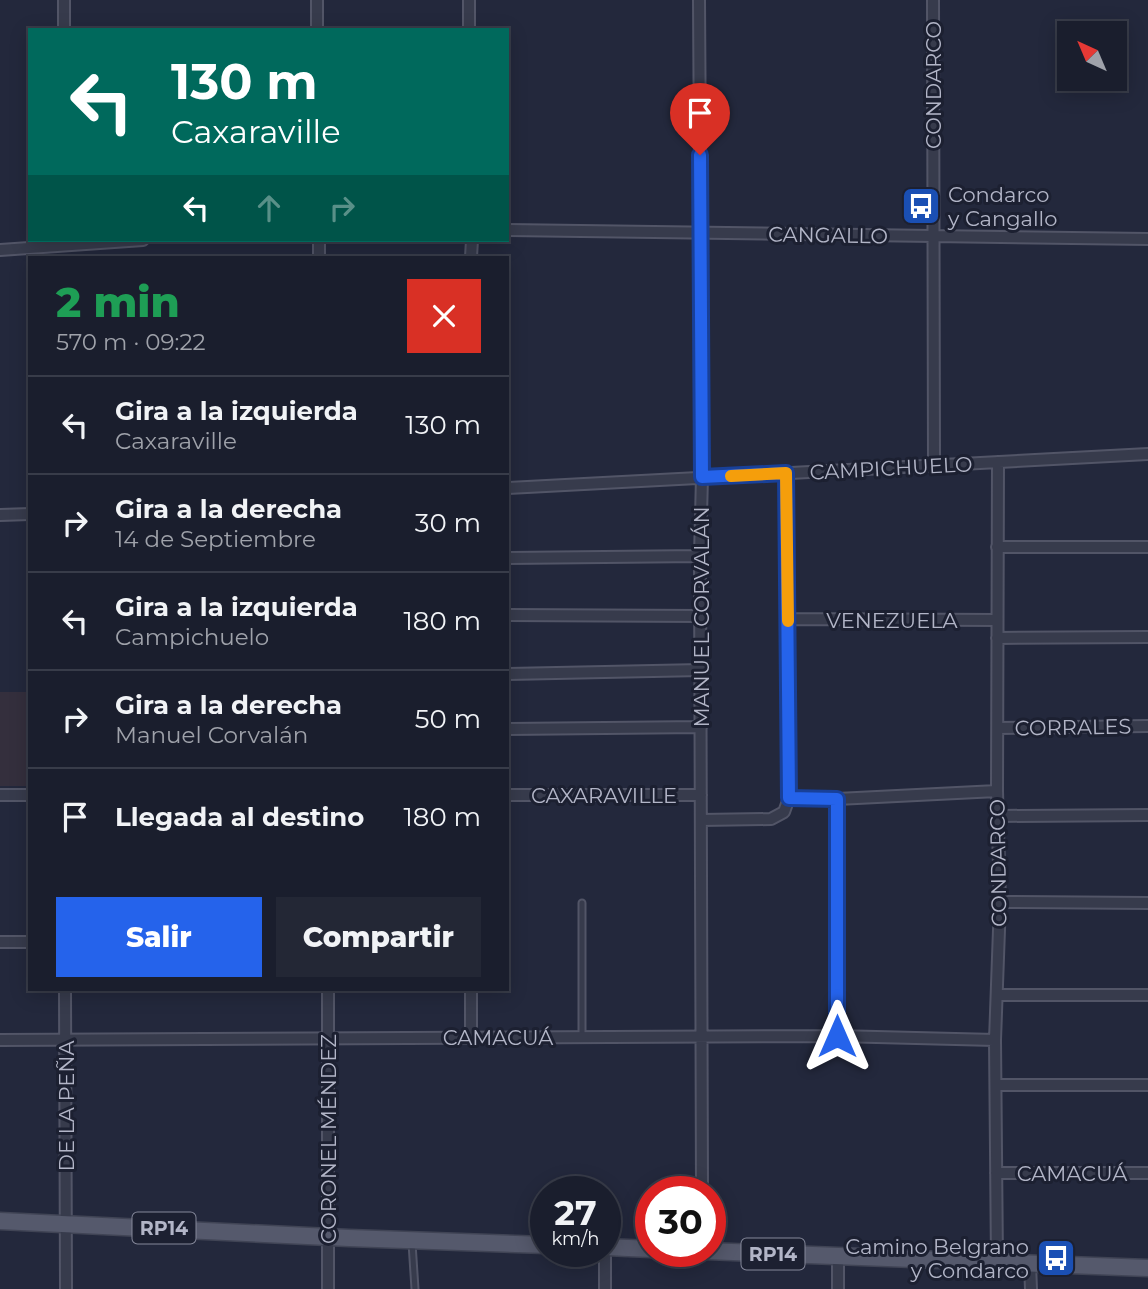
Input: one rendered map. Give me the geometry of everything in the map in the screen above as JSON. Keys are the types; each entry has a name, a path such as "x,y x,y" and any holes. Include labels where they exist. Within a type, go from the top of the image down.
{"main road":[{"name":"RP14","path":"0,1221 530,1244"},
{"name":"RP14","path":"726,1252 1148,1268"}],"street":[{"path":"64,0 64,28"},
{"path":"317,0 317,28"},
{"path":"469,0 470,28"},
{"name":"MANUEL CORVALÁN","path":"699,0 702,1176"},
{"name":"CONDARCO","path":"933,0 934,465"},
{"name":"CANGALLO","path":"509,230 1148,239"},
{"path":"0,250 64,242"},
{"name":"CAMPICHUELO","path":"509,488 1148,454"},
{"name":"CONDARCO","path":"997,1263 995,1040 1000,902 997,791 998,462"},
{"path":"786,473 789,798 837,799 997,791"},
{"path":"0,515 28,514"},
{"path":"998,547 1148,547"},
{"path":"509,558 700,556"},
{"path":"509,615 701,616"},
{"name":"VENEZUELA","path":"788,620 997,620"},
{"path":"997,638 1148,637"},
{"path":"509,674 701,670"},
{"name":"CORRALES","path":"998,728 1148,726"},
{"path":"509,729 702,727"},
{"path":"0,795 28,795"},
{"name":"CAXARAVILLE","path":"509,795 701,795"},
{"name":"CAXARAVILLE","path":"701,820 771,819 783,812 789,798"},
{"path":"837,799 837,1036"},
{"path":"998,816 1148,815"},
{"path":"1000,902 1148,904"},
{"path":"0,942 28,942"},
{"name":"DE LA PEÑA","path":"65,991 66,1289"},
{"name":"CORONEL MÉNDEZ","path":"328,991 328,1289"},
{"path":"471,991 471,1037"},
{"path":"998,995 1148,995"},
{"name":"CAMACUÁ","path":"0,1040 837,1036 995,1040"},
{"path":"996,1085 1148,1085"},
{"name":"CAMACUÁ","path":"996,1173 1148,1173"},
{"path":"838,1257 838,1289"},
{"path":"1030,1264 1031,1289"},
{"path":"605,1267 605,1289"}],"lane":[{"path":"582,903 582,1037"},
{"path":"412,1240 415,1289"}],"shaded area":[{"path":"0,692 28,692 28,786 0,786"}],"slow traffic":[{"path":"731,476 786,473 788,621"}],"place":[{"name":"Condarco y Cangallo","path":"921,206"},
{"name":"Camino Belgrano y Condarco","path":"1056,1258"}],"route":[{"path":"700,155 702,477 786,473 789,798 837,799 837,1036"}]}
